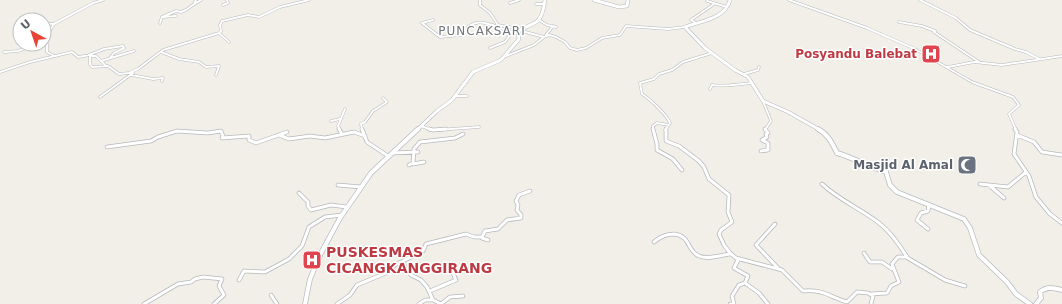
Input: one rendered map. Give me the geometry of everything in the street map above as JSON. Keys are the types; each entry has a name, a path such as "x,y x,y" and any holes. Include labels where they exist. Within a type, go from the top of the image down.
{"street":[{"path":"53,24 93,3 103,0"},
{"path":"192,6 196,0"},
{"path":"160,23 159,20 162,17 175,11 181,12 186,10 201,0"},
{"path":"223,5 228,3 227,0"},
{"path":"219,33 221,31 220,25 224,20 248,15 259,17 280,7 309,0"},
{"path":"480,0 480,5 490,13 498,25 518,31 559,38 570,48 578,50 586,48 602,38 620,35 626,26 673,29 696,24 713,18 728,8 730,0"},
{"path":"510,2 519,0"},
{"path":"594,0 621,7 627,6 628,0"},
{"path":"789,0 877,32 922,52 972,82 1009,96 1019,103 1018,106 1009,114 1017,133 1014,154 1026,172 1036,198 1050,214 1062,223"},
{"path":"920,0 956,18 961,24 973,32 1026,52 1039,59"},
{"path":"707,1 728,8"},
{"path":"490,48 505,42 510,35 533,26 543,15 544,2 536,4"},
{"path":"696,24 691,20 714,4"},
{"path":"162,17 176,16"},
{"path":"433,20 422,23 429,30 435,32 437,36 440,37 461,35 466,26 475,22 487,23 502,30 518,31"},
{"path":"539,20 556,27"},
{"path":"899,22 922,25 935,31 934,32 980,62"},
{"path":"506,56 534,45 545,36 553,26"},
{"path":"685,27 703,46 735,70 744,74 753,83 771,119 770,123 765,129 768,133 766,134 767,138 762,139 768,143 768,150 761,151"},
{"path":"305,304 310,279 321,253 343,214 371,173 455,96 472,72 496,64 506,56 519,39 518,31"},
{"path":"219,33 229,42"},
{"path":"100,97 160,52 219,33"},
{"path":"89,56 104,49 124,46 124,48 114,53 110,58"},
{"path":"4,52 12,51"},
{"path":"101,61 134,51"},
{"path":"47,52 55,56"},
{"path":"0,72 30,62 70,52 74,52 78,57 96,56 107,66 121,74 138,69"},
{"path":"160,52 199,62 206,67 219,66 216,75"},
{"path":"712,52 683,62 672,70 659,74 654,79 640,83 642,94 652,100 656,107 668,117 670,122 665,130 666,141 679,146 699,161 704,167 709,179 729,195 728,212 732,222 721,230 719,234 730,254 738,260 778,268"},
{"path":"89,56 90,66 107,66"},
{"path":"947,67 980,62 1002,65 1062,56"},
{"path":"744,74 758,70 759,67"},
{"path":"130,75 153,79 163,78 162,81"},
{"path":"710,89 712,85 720,86 727,84 753,83"},
{"path":"455,96 467,96"},
{"path":"383,98 387,102 373,111 365,122 361,124 366,140 369,144 390,154 418,152"},
{"path":"763,101 784,110 819,129 830,138 837,154 854,158 870,167 886,172 890,185 896,190 966,220 970,228 977,253 1007,282 1016,294 1030,304"},
{"path":"342,134 338,126 345,109"},
{"path":"331,121 341,119"},
{"path":"669,125 657,123 653,126 653,134 658,146 657,150 673,159 682,170"},
{"path":"421,126 433,130 479,127"},
{"path":"107,147 151,141 158,137 177,131 208,133 221,131 223,136 222,138 249,136 249,140 256,143 287,132"},
{"path":"278,135 288,138 303,136 323,138 356,132 365,136"},
{"path":"1017,133 1034,142 1040,151 1044,153 1062,155"},
{"path":"413,164 413,152 415,146 420,142 455,138 463,134"},
{"path":"409,165 424,162"},
{"path":"980,184 1001,188 1008,187 1026,172"},
{"path":"338,184 361,187"},
{"path":"822,184 832,195 857,209 887,229 907,258"},
{"path":"989,185 1004,198"},
{"path":"479,238 483,236 485,231 500,228 501,225 507,220 521,218 521,215 517,210 519,206 516,201 519,195 530,191"},
{"path":"299,193 308,202 308,206 311,210 331,205 347,208"},
{"path":"928,229 917,220 920,214 928,211 929,205"},
{"path":"239,280 244,271 265,272 289,259 302,246 309,227 327,216 343,214"},
{"path":"775,224 756,245 803,292 814,290 824,292 837,299 847,302 857,292 871,294 887,293 891,286 898,282 898,277 892,264 901,256 945,280 965,286"},
{"path":"337,304 350,295 357,285 386,273 392,267 416,253 423,251 425,246 430,243 466,234 488,240"},
{"path":"654,242 662,236 673,234 685,239 693,252 701,257 730,254"},
{"path":"864,253 871,262 884,263 894,270"},
{"path":"730,304 734,304 732,297 738,287 745,283 747,275 734,267 738,260"},
{"path":"402,262 411,275 421,280 430,291 433,300"},
{"path":"430,291 456,280 452,271"},
{"path":"144,304 178,284 207,277 222,279 219,286 224,295 214,304"},
{"path":"745,283 759,293 768,304"},
{"path":"1036,304 1041,298 1040,292 1044,288 1050,287 1062,290"},
{"path":"871,294 873,298 872,304"},
{"path":"271,295 277,304"},
{"path":"419,304 425,300 433,300 441,304 450,297 463,296"}],"place":[{"name":"Posyandu Balebat","path":"931,54"},
{"name":"Masjid Al Amal","path":"967,165"},
{"name":"PUSKESMAS CICANGKANGGIRANG","path":"312,260"}],"district":[{"name":"PUNCAKSARI","path":"482,31"}]}
